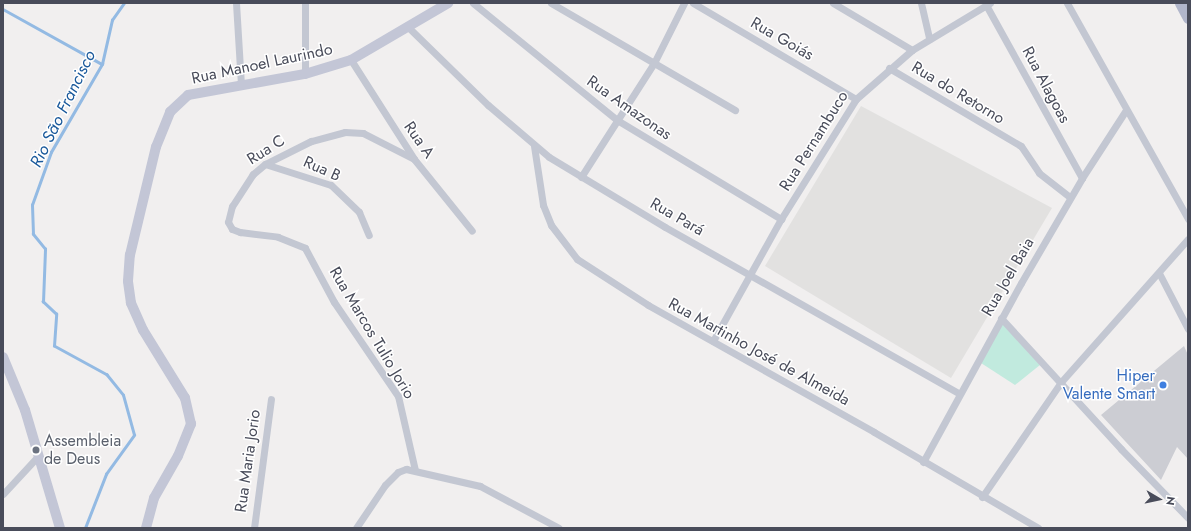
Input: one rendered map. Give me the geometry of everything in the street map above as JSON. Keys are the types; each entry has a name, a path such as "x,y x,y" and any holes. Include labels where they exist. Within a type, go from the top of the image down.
{"main road":[{"path":"1180,3 1188,18"}],"street":[{"path":"236,3 241,84"},
{"path":"305,3 306,74"},
{"name":"Rua Manoel Laurindo","path":"146,528 154,498 178,456 191,424 185,398 143,330 131,303 128,281 130,255 156,147 170,112 188,95 241,84 306,74 352,60 448,3"},
{"name":"Rua Amazonas","path":"473,3 617,120 781,219"},
{"path":"551,3 735,110"},
{"path":"581,177 654,63 684,3"},
{"name":"Rua Goiás","path":"693,3 856,99"},
{"path":"833,3 912,50"},
{"path":"921,3 929,39"},
{"path":"1067,3 1188,219"},
{"name":"Rua Pernambuco","path":"713,341 781,219 856,99 889,68 912,50 988,4"},
{"name":"Rua Alagoas","path":"988,4 1082,178"},
{"name":"Rua Pará","path":"408,27 488,105 534,146 581,177 959,394"},
{"name":"Rua A","path":"352,60 414,159 472,231"},
{"name":"Rua do Retorno","path":"889,68 1023,148 1039,173 1070,197"},
{"name":"Rua Joel Baia","path":"923,462 1001,318 1070,197 1126,110"},
{"name":"Rua C","path":"313,259 305,248 293,242 240,232 232,229 228,222 231,210 243,185 265,164 311,141 353,132 373,137 414,159"},
{"name":"Rua Martinho José de Almeida","path":"534,146 543,206 551,225 577,259 648,305 1038,528"},
{"name":"Rua B","path":"265,164 331,185 359,212 369,235"},
{"path":"982,497 1061,382 1159,274 1188,239"},
{"name":"Rua Marcos Tulio Jorio","path":"313,259 334,302 398,396 404,412 415,470"},
{"path":"1159,274 1188,329"},
{"path":"1001,318 1061,382 1121,450 1188,518"},
{"path":"3,357 25,410 60,528"},
{"name":"Rua Maria Jorio","path":"254,528 271,399"},
{"path":"3,494 39,455"},
{"path":"356,528 385,485 402,470 415,470 480,486 557,528"}],"shaded area":[{"path":"861,106 1052,208 951,378 765,266"}],"green space":[{"path":"1001,322 1040,365 1015,385 981,363"}],"building":[{"name":"Hiper Valente Smart","path":"1184,346 1188,355 1188,459 1177,447 1161,480 1101,415"}],"waterway":[{"name":"Rio São Francisco","path":"85,528 106,474 134,435 123,395 107,375 54,346 56,314 43,302 45,249 33,234 32,205 51,152 102,64 112,20 124,3"},
{"path":"3,9 102,64"}],"place":[{"name":"Hiper Valente Smart","path":"1163,385"},
{"name":"Assembleia de Deus","path":"36,450"}]}
